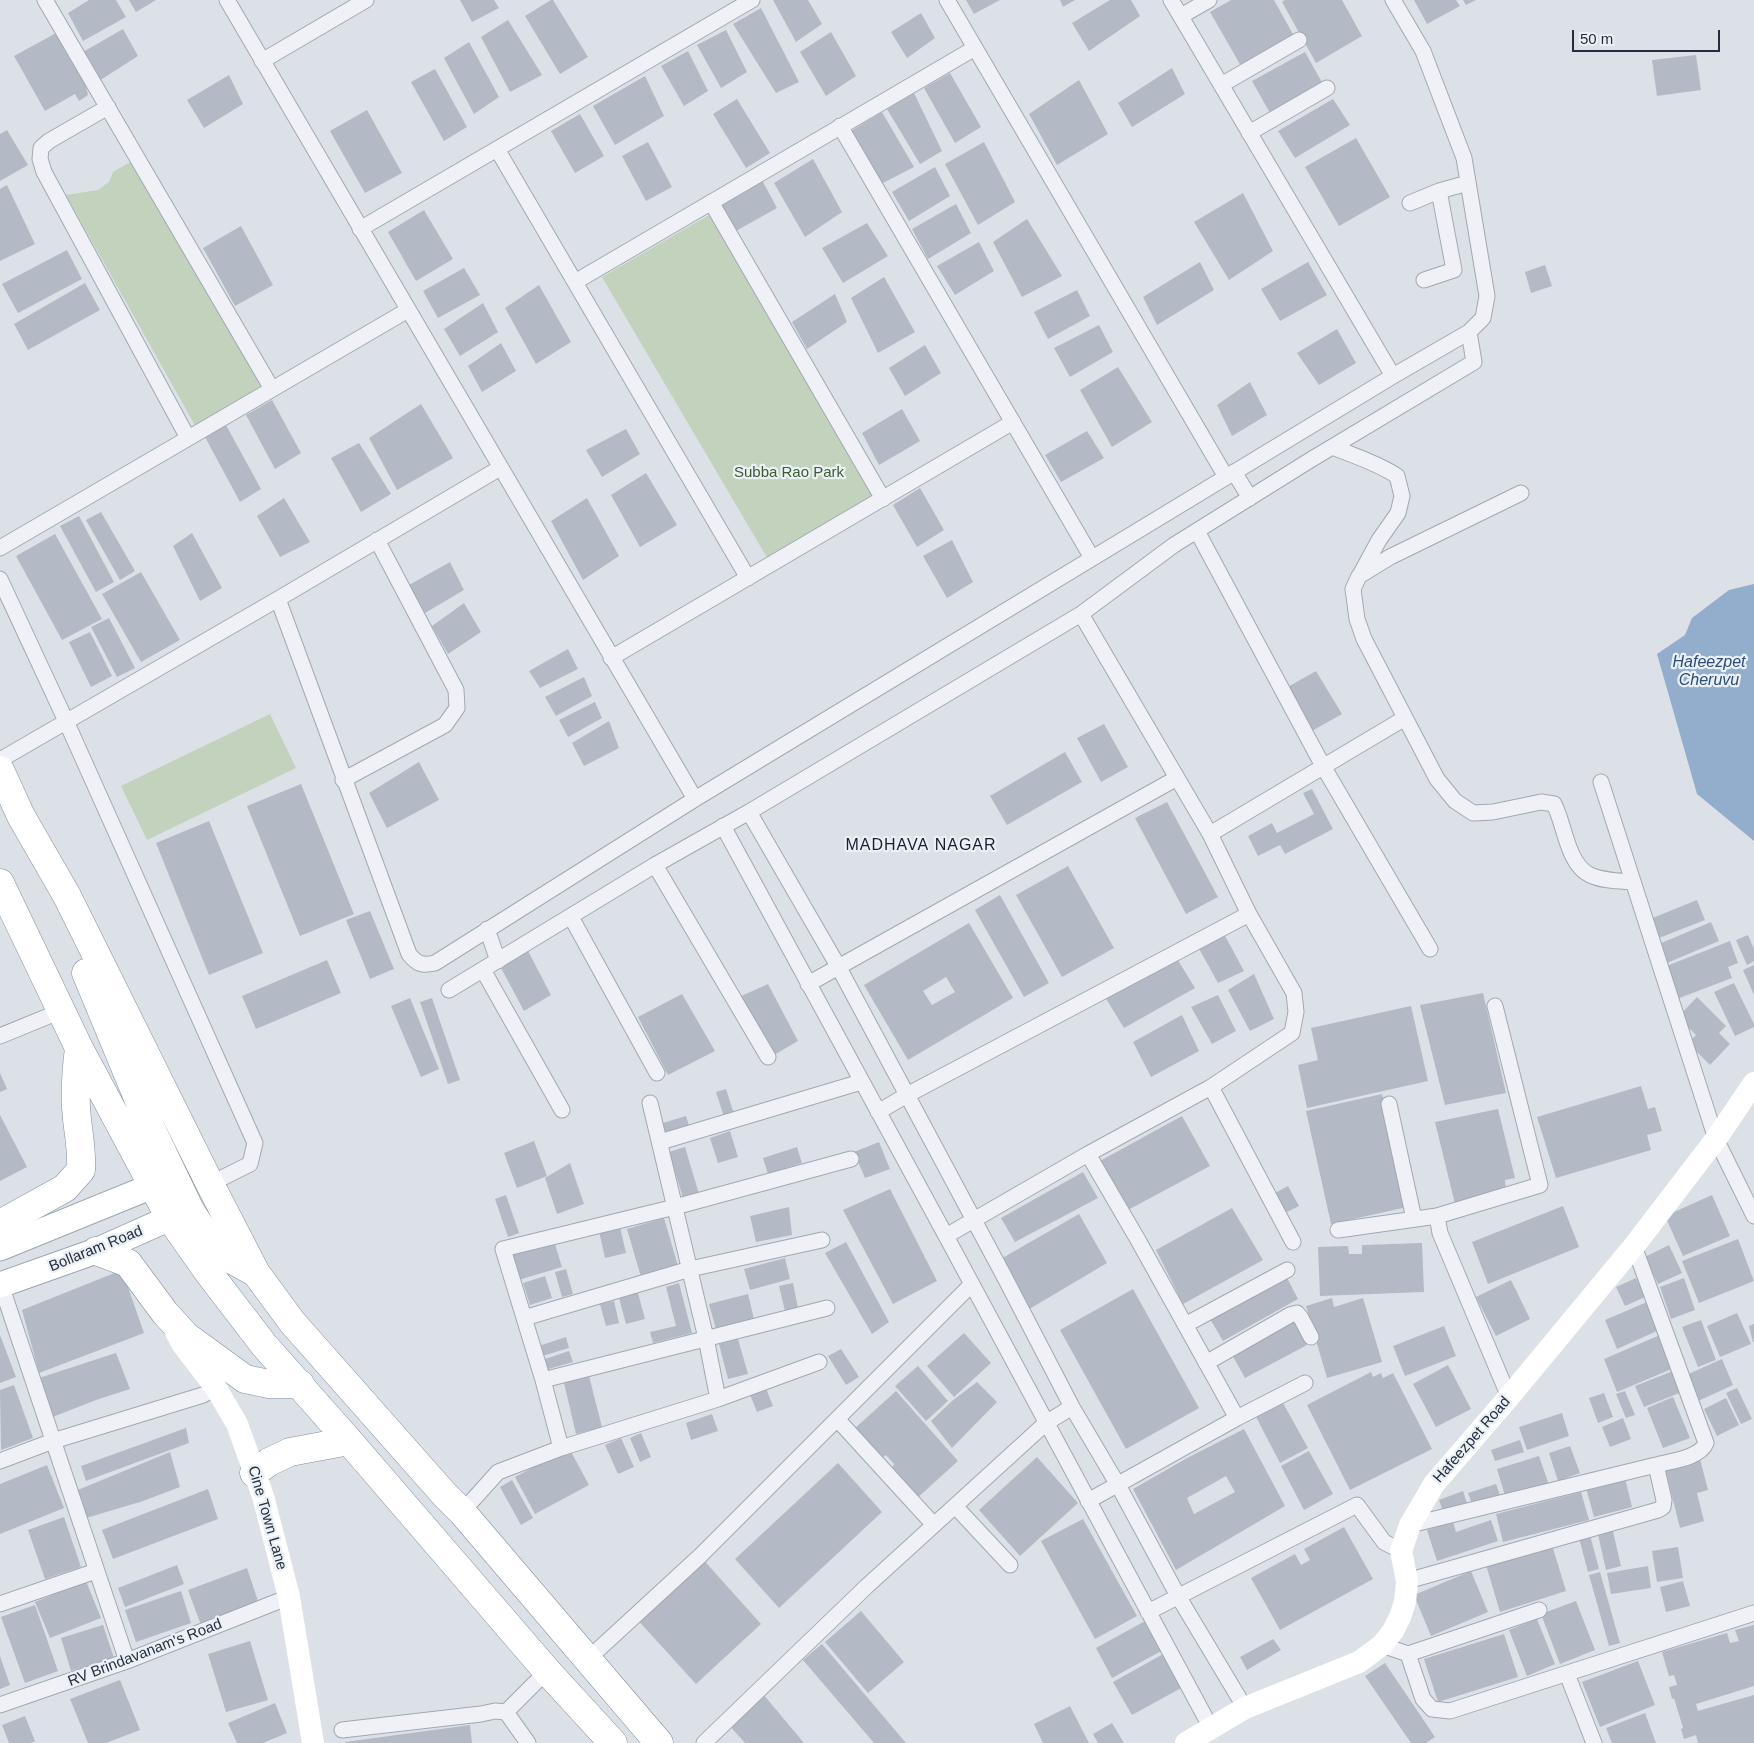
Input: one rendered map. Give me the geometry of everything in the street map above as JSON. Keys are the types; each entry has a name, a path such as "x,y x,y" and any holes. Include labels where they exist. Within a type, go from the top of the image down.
{"highway":[{"path":"0,770 22,816 67,896 256,1273 292,1322 462,1512 659,1743"},
{"path":"2,894 79,1048 163,1182 208,1272 264,1345 349,1440 547,1671 613,1743"},
{"path":"67,896 82,963 147,1120 163,1182"},
{"path":"0,1224 65,1188 81,1170 82,1150 77,1119 75,1082 79,1048"},
{"path":"180,1214 216,1252 256,1273"},
{"path":"96,1251 128,1263 165,1314 186,1336 245,1379 269,1384 300,1384"},
{"path":"254,1473 269,1462 290,1452 349,1440"},
{"path":"461,1572 491,1546"},
{"path":"492,1608 520,1580"}],"main road":[{"path":"0,1248 163,1182"},
{"name":"Bollaram Road","path":"0,1285 96,1251 180,1214"}],"street":[{"path":"45,0 272,389"},
{"path":"227,0 694,799"},
{"path":"262,60 366,0"},
{"path":"360,229 752,0"},
{"path":"947,0 1230,475 1250,498"},
{"path":"1171,0 1393,376"},
{"path":"1181,16 1209,0"},
{"path":"278,600 343,780 409,954 417,963 424,966 435,963 694,799 1468,332 1483,318 1487,296 1464,158 1422,51 1393,0"},
{"path":"1221,85 1299,40"},
{"path":"575,282 975,48"},
{"path":"1249,133 1327,88"},
{"path":"108,107 49,141 41,148 40,159 44,172 188,438"},
{"path":"840,126 1092,558"},
{"path":"497,149 748,578"},
{"path":"1410,203 1468,183"},
{"path":"1424,280 1454,270 1440,192"},
{"path":"711,202 883,499"},
{"path":"0,548 408,310"},
{"path":"449,990 655,865 749,812 1081,614 1197,531 1474,362 1468,332"},
{"path":"611,658 1013,422"},
{"path":"1333,447 1384,468 1397,476 1402,496 1398,513 1379,540 1353,589 1357,619 1364,639 1437,779 1455,802 1472,814 1493,812 1541,802 1554,804 1575,862 1590,875 1608,880 1633,882"},
{"path":"0,760 278,600 500,468"},
{"path":"1359,576 1390,557 1521,493"},
{"path":"1197,531 1323,766 1430,949"},
{"path":"343,780 445,725 457,708 456,690 377,540"},
{"path":"0,580 66,721 254,1143 250,1164 210,1184"},
{"path":"946,1236 1088,1154 1211,1087 1292,1033 1296,1012 1294,993 1249,914 1210,834 1081,614"},
{"path":"1210,834 1405,718"},
{"path":"808,984 1177,778"},
{"path":"1601,782 1716,1138 1754,1216"},
{"path":"749,812 838,966 1072,1407 1118,1485 1178,1596 1244,1708"},
{"path":"723,826 1211,1728"},
{"path":"655,865 768,1057"},
{"path":"878,1112 1249,914"},
{"path":"571,917 656,1073"},
{"path":"486,929 498,961"},
{"path":"483,970 562,1110"},
{"path":"1338,1230 1437,1216 1540,1185 1495,1006"},
{"path":"0,1036 61,1011"},
{"path":"660,1142 862,1082"},
{"name":"Hafeezpet Road","path":"1401,1551 1410,1525 1434,1484 1634,1246 1716,1138 1754,1083"},
{"path":"1211,1087 1293,1242"},
{"path":"650,1103 706,1338 718,1399"},
{"path":"1389,1104 1414,1219"},
{"path":"1088,1154 1237,1418"},
{"path":"561,1448 543,1380 503,1249 675,1207 851,1159"},
{"path":"1437,1216 1440,1233 1508,1398"},
{"path":"524,1318 690,1270 822,1240"},
{"path":"1410,1525 1656,1465 1698,1454 1704,1449 1706,1444 1634,1246"},
{"path":"1185,1325 1286,1270"},
{"path":"0,1285 127,1661"},
{"path":"588,1659 700,1556 971,1285"},
{"path":"543,1380 828,1308"},
{"path":"1206,1363 1290,1314 1297,1313 1311,1337"},
{"name":"Cine Town Lane","path":"165,1314 183,1345 216,1388 237,1424 263,1496 289,1598 313,1743"},
{"path":"462,1512 498,1472 561,1448 718,1399 820,1362"},
{"path":"1088,1501 1237,1418 1305,1383"},
{"path":"0,1461 53,1441 203,1395 216,1388"},
{"path":"704,1743 934,1525 1046,1423 1072,1407"},
{"path":"838,1420 934,1525"},
{"path":"1407,1581 1658,1510 1663,1507 1664,1500 1656,1465"},
{"path":"1148,1612 1357,1505 1384,1542 1401,1551 1407,1581 1405,1602 1393,1632 1382,1645 1359,1662 1244,1708 1186,1743"},
{"path":"955,1506 1010,1565"},
{"path":"0,1604 96,1571"},
{"name":"RV Brindavanam's Road","path":"0,1705 127,1661 289,1598"},
{"path":"1382,1645 1408,1654 1538,1610"},
{"path":"1408,1654 1423,1699 1432,1709 1450,1711 1754,1614"},
{"path":"506,1712 547,1671"},
{"path":"1567,1674 1594,1743"},
{"path":"342,1730 495,1711 506,1712 528,1743"}],"green space":[{"path":"137,158 270,390 197,429 66,195 98,190 109,182 113,172"},
{"name":"Subba Rao Park","path":"709,215 876,498 769,561 602,277"},
{"path":"270,714 296,768 147,840 121,786"}],"water":[{"name":"Hafeezpet Cheruvu","path":"1754,584 1754,841 1697,794 1657,654 1685,635 1692,618 1729,590"}],"building":[{"path":"89,0 116,0 126,17 83,41 68,13"},
{"path":"129,0 156,0 136,12"},
{"path":"460,0 494,0 499,8 472,22"},
{"path":"553,0 588,57 560,74 525,16"},
{"path":"773,0 808,0 822,24 796,42"},
{"path":"966,0 1000,0 974,14"},
{"path":"1060,0 1075,0 1063,7"},
{"path":"1110,0 1131,0 1140,16 1089,51 1072,23"},
{"path":"1231,0 1274,0 1294,36 1241,66 1210,12"},
{"path":"1285,0 1342,0 1362,36 1316,63 1282,2"},
{"path":"1414,0 1456,0 1460,6 1427,24"},
{"path":"1463,0 1476,0 1466,5"},
{"path":"761,8 799,82 776,93 733,24"},
{"path":"921,13 935,38 907,58 891,32"},
{"path":"508,20 542,75 510,92 481,37"},
{"path":"123,29 138,56 99,81 83,52"},
{"path":"726,30 747,72 721,88 697,45"},
{"path":"58,32 84,78 88,95 79,101 75,94 45,111 14,56"},
{"path":"831,32 856,76 826,96 800,52"},
{"path":"469,42 499,97 474,114 444,58"},
{"path":"688,51 708,91 684,106 661,66"},
{"path":"1305,52 1323,84 1270,113 1252,81"},
{"path":"1696,55 1701,90 1657,96 1652,60"},
{"path":"1172,68 1185,94 1132,127 1118,103"},
{"path":"435,69 467,127 444,141 411,82"},
{"path":"950,73 981,127 955,143 924,88"},
{"path":"229,75 243,104 204,128 187,100"},
{"path":"645,76 664,116 615,145 593,106"},
{"path":"1079,80 1108,134 1057,165 1029,114"},
{"path":"914,93 942,151 920,164 887,109"},
{"path":"737,99 770,153 746,168 713,114"},
{"path":"1333,99 1350,125 1295,158 1278,131"},
{"path":"367,110 402,173 365,193 330,131"},
{"path":"882,112 914,167 881,184 851,131"},
{"path":"580,114 604,156 575,173 551,131"},
{"path":"7,130 28,165 0,181 0,134"},
{"path":"1356,138 1390,197 1339,226 1305,167"},
{"path":"648,142 672,187 646,201 622,156"},
{"path":"984,142 1015,202 978,225 945,164"},
{"path":"813,159 842,212 805,237 774,183"},
{"path":"935,167 950,196 909,221 892,192"},
{"path":"762,180 777,208 736,231 721,205"},
{"path":"7,185 35,244 0,261 0,189"},
{"path":"1243,193 1273,251 1229,280 1194,222"},
{"path":"956,204 971,233 928,259 912,229"},
{"path":"424,210 453,259 416,281 388,232"},
{"path":"1027,219 1062,276 1022,297 993,242"},
{"path":"867,223 888,256 843,283 822,248"},
{"path":"241,226 273,285 235,306 203,248"},
{"path":"979,242 994,271 955,295 937,266"},
{"path":"67,250 82,279 18,313 2,284"},
{"path":"1200,262 1214,290 1157,325 1143,297"},
{"path":"1308,262 1327,295 1280,321 1261,289"},
{"path":"1545,265 1552,286 1531,293 1525,272"},
{"path":"464,268 480,295 438,318 423,291"},
{"path":"884,277 915,332 878,353 851,298"},
{"path":"85,283 100,310 28,350 14,324"},
{"path":"539,285 571,342 536,364 505,308"},
{"path":"1077,290 1090,316 1048,339 1034,312"},
{"path":"835,294 847,322 807,349 792,322"},
{"path":"483,303 498,332 460,356 444,329"},
{"path":"1099,325 1113,352 1070,377 1054,348"},
{"path":"1337,329 1356,363 1319,385 1297,353"},
{"path":"501,343 516,371 482,392 468,366"},
{"path":"925,345 941,373 905,396 889,368"},
{"path":"1118,367 1152,422 1112,447 1080,390"},
{"path":"1250,382 1267,415 1232,436 1217,405"},
{"path":"272,400 301,453 275,469 246,415"},
{"path":"421,404 453,458 397,490 369,438"},
{"path":"902,409 920,441 879,465 862,433"},
{"path":"226,425 261,489 240,502 205,437"},
{"path":"626,429 640,454 602,477 586,450"},
{"path":"1087,431 1104,458 1061,482 1045,455"},
{"path":"359,443 391,494 361,512 331,458"},
{"path":"646,473 677,525 640,547 611,495"},
{"path":"920,488 944,530 917,547 893,505"},
{"path":"284,498 310,542 280,557 257,516"},
{"path":"587,498 619,556 583,580 551,521"},
{"path":"101,512 135,571 120,580 86,520"},
{"path":"79,516 114,582 96,592 60,526"},
{"path":"192,533 222,588 200,601 173,546"},
{"path":"55,534 102,619 62,640 16,556"},
{"path":"952,540 973,582 947,598 923,556"},
{"path":"450,562 464,590 425,613 409,585"},
{"path":"141,572 180,640 141,662 102,594"},
{"path":"464,603 481,632 448,654 432,626"},
{"path":"109,618 135,668 117,677 91,627"},
{"path":"90,632 112,676 91,687 69,642"},
{"path":"568,649 578,669 540,688 529,671"},
{"path":"1316,671 1342,714 1310,732 1286,688"},
{"path":"584,677 592,696 556,716 545,697"},
{"path":"595,702 602,718 568,737 559,720"},
{"path":"609,721 619,748 584,766 572,743"},
{"path":"1104,724 1128,767 1101,782 1077,738"},
{"path":"1065,752 1082,782 1007,825 990,796"},
{"path":"419,762 439,800 387,828 369,793"},
{"path":"301,784 354,914 300,936 247,806"},
{"path":"1312,789 1333,829 1285,854 1280,845 1258,856 1248,836 1272,823 1277,833 1314,814 1303,793"},
{"path":"1167,802 1218,897 1186,914 1135,818"},
{"path":"209,821 263,953 209,975 156,843"},
{"path":"1068,866 1114,948 1062,977 1016,895"},
{"path":"1000,895 1049,983 1024,997 975,910"},
{"path":"1697,900 1705,920 1659,938 1650,919"},
{"path":"370,911 394,969 370,979 346,920"},
{"path":"1711,922 1719,941 1667,963 1659,944"},
{"path":"969,923 1013,998 908,1060 864,985","holes":["946,977 955,992 932,1005 923,991"]},
{"path":"1223,932 1244,971 1218,983 1197,945"},
{"path":"1748,935 1754,949 1754,961 1747,965 1736,940"},
{"path":"1730,941 1738,963 1728,967 1732,978 1677,999 1664,967"},
{"path":"528,951 551,995 524,1011 500,966"},
{"path":"1176,957 1195,988 1124,1028 1105,997"},
{"path":"327,960 341,993 256,1029 242,996"},
{"path":"1754,965 1754,995 1743,970"},
{"path":"1254,974 1274,1019 1250,1031 1228,990"},
{"path":"1734,983 1754,1024 1754,1027 1735,1036 1714,992"},
{"path":"768,984 798,1041 774,1055 739,997"},
{"path":"1483,993 1506,1093 1445,1105 1420,1005"},
{"path":"682,994 715,1051 668,1075 638,1017"},
{"path":"1218,995 1236,1031 1212,1044 1191,1007"},
{"path":"1697,997 1726,1026 1719,1033 1730,1044 1710,1065 1688,1043 1696,1035 1678,1017"},
{"path":"410,998 439,1069 421,1077 391,1006"},
{"path":"432,998 460,1080 448,1084 420,1002"},
{"path":"1411,1006 1428,1081 1307,1108 1298,1065 1318,1060 1311,1028"},
{"path":"1182,1015 1199,1051 1151,1077 1133,1042"},
{"path":"0,1073 7,1089 0,1092"},
{"path":"1641,1086 1648,1109 1655,1107 1662,1131 1647,1135 1651,1150 1556,1178 1537,1117"},
{"path":"726,1089 734,1114 724,1117 716,1092"},
{"path":"1382,1094 1407,1207 1331,1224 1306,1111"},
{"path":"1498,1109 1515,1178 1505,1180 1506,1191 1455,1204 1435,1122"},
{"path":"0,1115 27,1167 0,1181"},
{"path":"686,1116 689,1126 666,1134 663,1123"},
{"path":"1182,1116 1210,1166 1126,1211 1100,1161"},
{"path":"730,1131 738,1157 718,1163 710,1138"},
{"path":"534,1141 547,1176 517,1188 504,1153"},
{"path":"879,1142 890,1169 865,1178 854,1152"},
{"path":"685,1147 699,1194 683,1198 669,1152"},
{"path":"797,1147 802,1163 768,1174 763,1158"},
{"path":"570,1163 584,1204 557,1214 545,1178"},
{"path":"1083,1172 1098,1198 1015,1242 1001,1218"},
{"path":"1288,1186 1299,1206 1283,1214 1273,1194"},
{"path":"890,1189 937,1281 893,1304 843,1210"},
{"path":"506,1195 519,1233 508,1237 495,1199"},
{"path":"1712,1195 1730,1236 1683,1256 1665,1216"},
{"path":"1563,1206 1579,1247 1488,1284 1472,1242"},
{"path":"789,1207 792,1235 756,1242 750,1216"},
{"path":"1232,1208 1263,1260 1183,1304 1156,1250"},
{"path":"1079,1214 1107,1263 1026,1311 999,1260"},
{"path":"664,1218 678,1266 641,1277 627,1229"},
{"path":"620,1227 626,1253 605,1258 599,1231"},
{"path":"1738,1239 1754,1281 1699,1303 1682,1261"},
{"path":"554,1241 562,1267 515,1281 508,1255"},
{"path":"846,1242 889,1322 872,1334 825,1253"},
{"path":"1422,1243 1424,1292 1320,1296 1318,1247 1348,1246 1349,1254 1362,1254 1362,1245"},
{"path":"1669,1245 1682,1273 1658,1284 1645,1257"},
{"path":"785,1258 790,1279 750,1290 744,1269"},
{"path":"566,1269 573,1294 562,1297 555,1272"},
{"path":"122,1270 144,1333 39,1373 22,1310"},
{"path":"545,1276 552,1298 530,1305 523,1283"},
{"path":"1286,1276 1298,1299 1223,1341 1210,1319"},
{"path":"1636,1278 1645,1297 1625,1306 1616,1287"},
{"path":"1684,1278 1695,1310 1671,1319 1660,1287"},
{"path":"1511,1280 1530,1319 1496,1336 1476,1297"},
{"path":"679,1283 692,1333 653,1343 650,1332 676,1326 666,1287"},
{"path":"793,1283 798,1308 785,1311 779,1286"},
{"path":"1133,1289 1199,1408 1126,1449 1060,1330"},
{"path":"638,1293 645,1319 626,1324 619,1298"},
{"path":"748,1294 754,1319 716,1329 709,1304"},
{"path":"1332,1298 1334,1307 1363,1298 1382,1362 1327,1378 1306,1306"},
{"path":"614,1301 619,1323 606,1326 600,1304"},
{"path":"1647,1302 1659,1330 1617,1349 1605,1320"},
{"path":"1737,1313 1751,1344 1720,1357 1707,1326"},
{"path":"1293,1319 1307,1345 1245,1378 1231,1353"},
{"path":"1701,1320 1716,1360 1698,1367 1682,1327"},
{"path":"1754,1324 1754,1342 1753,1342 1749,1326"},
{"path":"1444,1326 1456,1356 1405,1376 1393,1346"},
{"path":"964,1333 991,1363 954,1397 927,1366"},
{"path":"0,1335 16,1377 0,1383"},
{"path":"1660,1335 1674,1368 1617,1392 1604,1359"},
{"path":"566,1337 569,1348 539,1357 536,1347"},
{"path":"738,1339 748,1374 728,1379 719,1344"},
{"path":"841,1349 859,1377 846,1385 828,1356"},
{"path":"569,1351 573,1362 545,1370 542,1360"},
{"path":"116,1353 130,1389 50,1418 36,1379"},
{"path":"1722,1359 1733,1385 1696,1402 1684,1376"},
{"path":"1448,1365 1471,1409 1436,1427 1413,1384"},
{"path":"918,1366 948,1401 926,1421 895,1386"},
{"path":"1673,1371 1682,1392 1644,1407 1635,1386"},
{"path":"1371,1372 1373,1377 1381,1373 1383,1378 1393,1373 1432,1449 1350,1490 1307,1405"},
{"path":"589,1376 602,1427 576,1434 564,1383"},
{"path":"977,1382 997,1402 952,1448 931,1421 952,1401"},
{"path":"764,1383 773,1406 757,1412 748,1390"},
{"path":"14,1385 33,1438 1,1450 0,1390"},
{"path":"1737,1388 1752,1419 1741,1424 1726,1393"},
{"path":"896,1391 958,1461 915,1500 892,1468 894,1464 886,1455 883,1457 876,1450 873,1452 853,1430"},
{"path":"1625,1391 1635,1415 1626,1418 1616,1394"},
{"path":"1604,1393 1613,1417 1598,1423 1589,1398"},
{"path":"1673,1397 1690,1438 1663,1448 1647,1408"},
{"path":"1726,1398 1739,1425 1717,1436 1704,1409"},
{"path":"1283,1403 1308,1448 1280,1463 1256,1417"},
{"path":"1562,1413 1569,1436 1527,1450 1519,1427"},
{"path":"712,1414 718,1431 691,1440 686,1423"},
{"path":"1623,1418 1631,1439 1610,1447 1602,1427"},
{"path":"186,1428 189,1443 86,1481 81,1466"},
{"path":"1244,1429 1285,1506 1176,1570 1133,1489 1189,1457","holes":["1226,1476 1235,1492 1194,1514 1187,1498"]},
{"path":"641,1433 651,1457 640,1462 630,1438"},
{"path":"621,1438 634,1467 618,1474 605,1445"},
{"path":"1520,1440 1524,1452 1495,1461 1491,1450"},
{"path":"1570,1446 1580,1473 1558,1481 1549,1453"},
{"path":"569,1448 589,1485 535,1514 515,1477"},
{"path":"1309,1451 1333,1494 1304,1510 1281,1466"},
{"path":"170,1452 180,1487 143,1501 83,1519 73,1492"},
{"path":"1539,1456 1549,1485 1506,1499 1497,1469"},
{"path":"1037,1457 1078,1503 1020,1556 979,1510"},
{"path":"1700,1459 1708,1490 1697,1493 1704,1521 1680,1528 1665,1468"},
{"path":"838,1463 882,1512 779,1608 735,1559"},
{"path":"47,1465 64,1508 0,1534 0,1484"},
{"path":"1625,1478 1632,1507 1594,1517 1586,1488"},
{"path":"512,1480 533,1518 521,1525 500,1487"},
{"path":"1496,1484 1501,1498 1473,1507 1468,1493"},
{"path":"208,1489 218,1519 113,1559 102,1530"},
{"path":"1463,1491 1468,1506 1444,1515 1439,1500"},
{"path":"1581,1492 1589,1520 1503,1542 1496,1514"},
{"path":"64,1517 81,1567 45,1579 28,1530"},
{"path":"1083,1519 1137,1616 1095,1639 1041,1541"},
{"path":"1491,1520 1498,1541 1437,1561 1427,1530 1453,1522 1456,1532"},
{"path":"1344,1527 1373,1579 1280,1630 1251,1578 1295,1554 1301,1565 1310,1560 1304,1549"},
{"path":"1612,1527 1621,1566 1606,1570 1597,1530"},
{"path":"1589,1531 1599,1569 1588,1572 1578,1534"},
{"path":"1552,1545 1566,1591 1500,1612 1486,1565"},
{"path":"1678,1547 1683,1578 1657,1582 1652,1551"},
{"path":"700,1556 761,1624 696,1684 635,1617"},
{"path":"177,1565 184,1584 125,1607 118,1588"},
{"path":"1648,1566 1651,1588 1611,1594 1607,1573"},
{"path":"247,1568 259,1604 201,1625 188,1590"},
{"path":"1471,1571 1488,1612 1431,1636 1414,1595"},
{"path":"1600,1572 1620,1643 1609,1646 1589,1575"},
{"path":"86,1581 101,1618 50,1638 35,1602"},
{"path":"1683,1581 1690,1606 1666,1612 1660,1587"},
{"path":"181,1591 191,1623 136,1642 125,1610"},
{"path":"1576,1601 1595,1650 1560,1664 1541,1614"},
{"path":"35,1605 58,1671 25,1683 1,1617"},
{"path":"861,1611 904,1662 868,1693 825,1642"},
{"path":"1537,1619 1555,1664 1527,1676 1509,1630"},
{"path":"1147,1620 1163,1650 1112,1678 1096,1648"},
{"path":"103,1625 114,1658 71,1671 61,1638"},
{"path":"1754,1625 1754,1686 1696,1704 1698,1711 1754,1695 1754,1743 1698,1743 1696,1735 1684,1739 1681,1729 1683,1728 1669,1687 1677,1685 1674,1675 1669,1676 1662,1652 1727,1633 1730,1643 1739,1641 1735,1630"},
{"path":"1504,1634 1518,1677 1438,1702 1424,1659"},
{"path":"1273,1639 1281,1650 1247,1670 1240,1657"},
{"path":"250,1641 268,1700 226,1712 208,1654"},
{"path":"822,1644 906,1743 874,1743 803,1660"},
{"path":"1165,1653 1183,1687 1132,1715 1113,1682"},
{"path":"0,1656 10,1685 0,1689"},
{"path":"1638,1661 1655,1705 1600,1727 1582,1682"},
{"path":"1385,1663 1435,1737 1426,1743 1411,1743 1365,1676"},
{"path":"120,1680 140,1730 106,1743 88,1743 70,1699"},
{"path":"763,1694 804,1743 745,1743 728,1724"},
{"path":"275,1703 287,1733 263,1743 237,1743 228,1723"},
{"path":"1070,1706 1089,1743 1043,1743 1034,1724"},
{"path":"1645,1713 1656,1743 1612,1743 1606,1728"},
{"path":"25,1716 35,1741 31,1743 9,1743 2,1725"},
{"path":"1112,1723 1124,1743 1098,1743 1093,1734"},
{"path":"470,1725 472,1743 345,1743 345,1742"}],"district":[{"name":"MADHAVA NAGAR","path":"921,846"}]}
